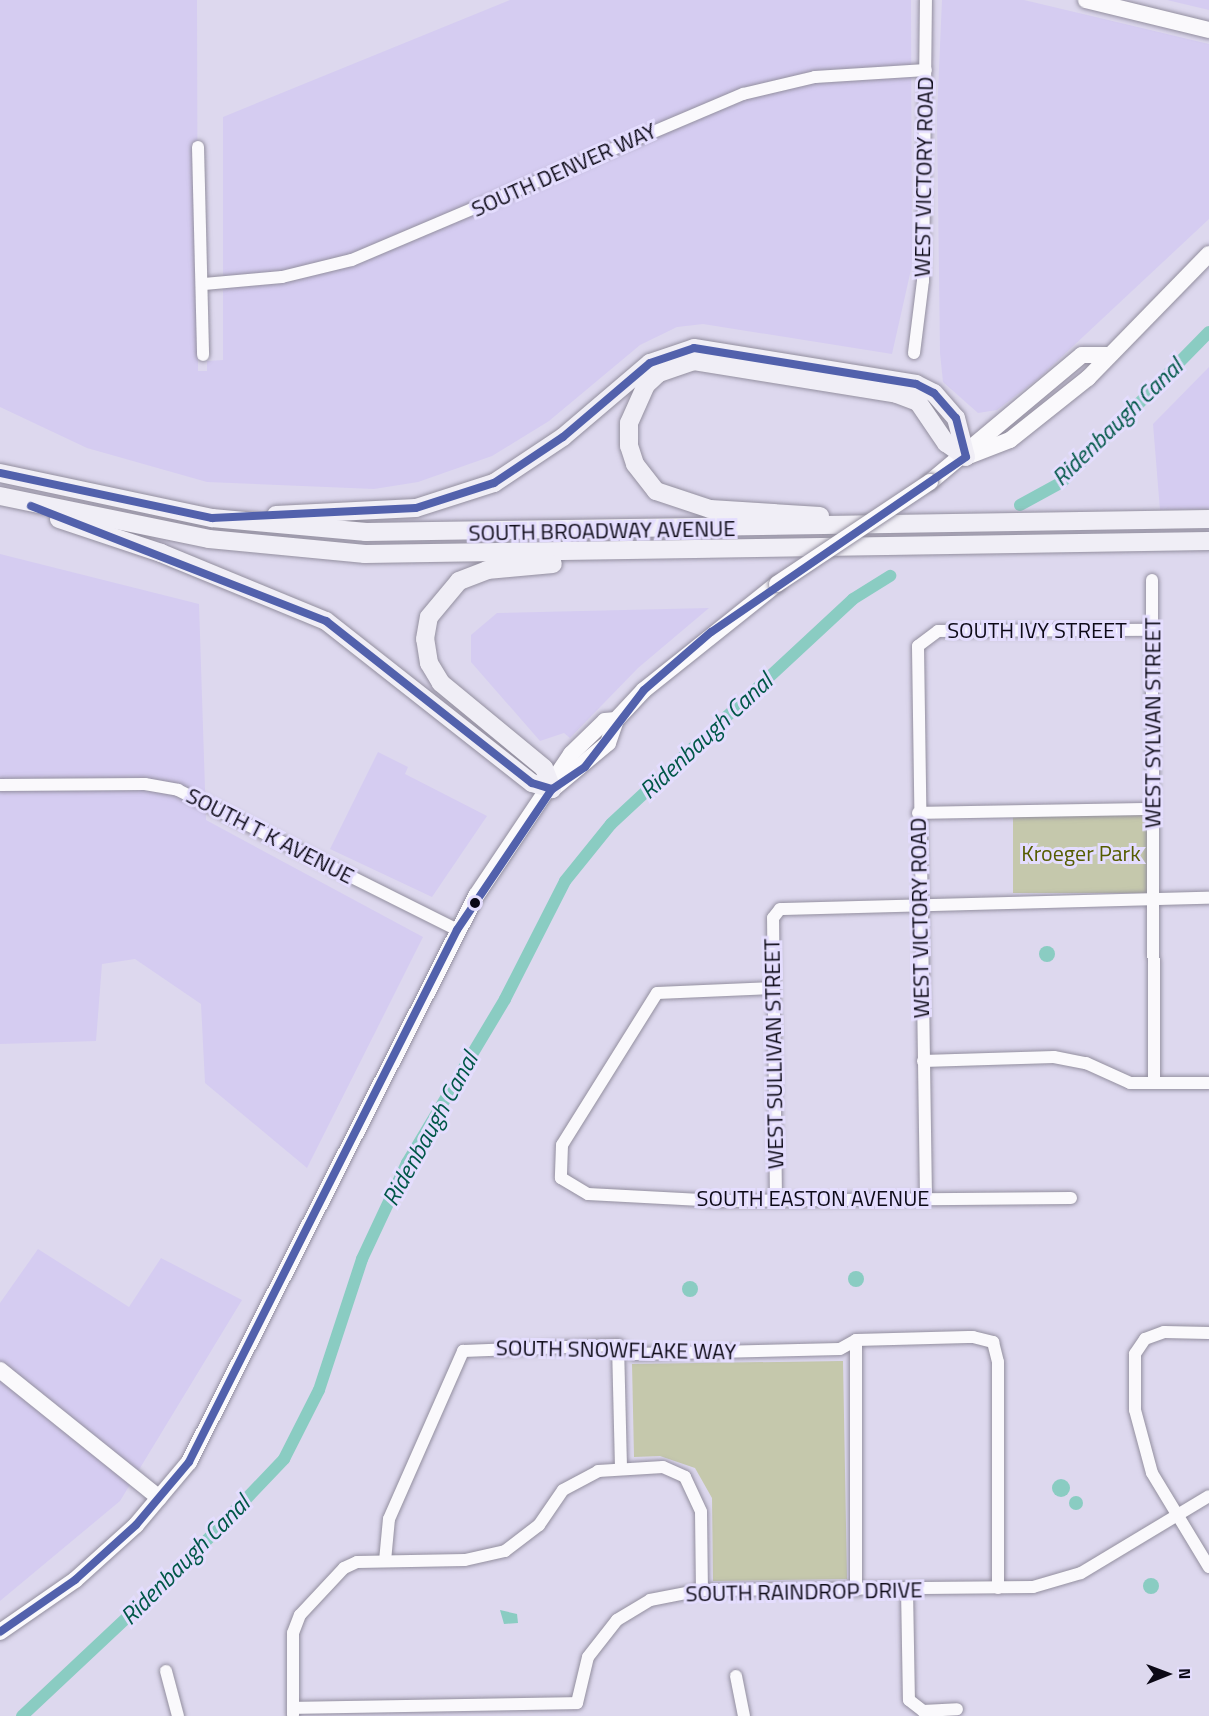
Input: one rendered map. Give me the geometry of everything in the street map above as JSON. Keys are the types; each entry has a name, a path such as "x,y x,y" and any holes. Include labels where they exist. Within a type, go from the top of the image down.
{"main road":[{"path":"1086,0 1209,30"},
{"path":"0,1632 75,1580 159,1498 189,1462 457,930 552,789 608,743 616,720 711,632 777,584 966,458 1010,440 1089,378 1108,355 1209,254"},
{"path":"212,518 416,508 494,483 563,437 650,363 694,348 916,384 934,393 956,417 966,458"},
{"path":"924,525 710,509 669,498 644,480 635,464 630,423 636,404 646,385 675,366 724,364 910,398 934,420 946,443 966,458"},
{"name":"SOUTH BROADWAY AVENUE","path":"0,473 212,518 366,532 1209,519"},
{"name":"SOUTH BROADWAY AVENUE","path":"0,496 209,539 365,554 621,552 1209,541"},
{"path":"22,502 326,621 532,783 552,789"},
{"path":"552,789 544,768 441,684 429,663 429,617 459,580 487,570 621,552"},
{"path":"0,1370 159,1498"}],"street":[{"name":"WEST VICTORY ROAD","path":"914,353 923,281 926,0"},
{"name":"SOUTH DENVER WAY","path":"204,284 252,282 352,260 743,94 815,77 926,70"},
{"path":"198,147 204,284 203,355"},
{"name":"WEST SYLVAN STREET","path":"1152,580 1154,1083"},
{"name":"SOUTH IVY STREET","path":"922,638 938,631 1152,630"},
{"name":"WEST VICTORY ROAD","path":"922,638 915,654 926,1199"},
{"name":"SOUTH T K AVENUE","path":"0,785 145,784 177,790 457,930"},
{"path":"918,813 1153,809"},
{"path":"920,903 1209,898"},
{"name":"WEST SULLIVAN STREET","path":"776,1201 773,918 780,909 920,903"},
{"name":"SOUTH EASTON AVENUE","path":"773,988 657,993 562,1145 561,1178 588,1194 776,1201 1071,1198"},
{"path":"923,1061 1054,1057 1086,1063 1130,1083 1209,1083"},
{"path":"1209,1332 1155,1334 1135,1354 1139,1440 1177,1515 1209,1567"},
{"name":"SOUTH SNOWFLAKE WAY","path":"385,1561 388,1519 463,1351 618,1345 634,1354 840,1349 856,1340 973,1337 993,1342 998,1588"},
{"path":"856,1340 856,1590"},
{"path":"618,1345 621,1467"},
{"path":"577,1703 432,1711 293,1712 293,1633 300,1615 350,1564 465,1560 505,1551 539,1524 563,1490 598,1471 621,1467 663,1467 685,1477 697,1494 702,1590"},
{"name":"SOUTH RAINDROP DRIVE","path":"578,1716 577,1703 588,1657 617,1620 650,1600 702,1590 1033,1587 1082,1573 1209,1496"},
{"path":"906,1589 909,1700 923,1711 957,1709"},
{"path":"166,1671 178,1716"},
{"path":"736,1676 744,1716"}],"shaded area":[{"path":"0,0 197,0 198,371 207,371 207,361 223,360 223,117 510,0 911,0 912,265 892,354 703,324 677,327 640,345 549,421 492,456 418,482 374,489 207,482 87,448 0,407"},
{"path":"942,0 1024,0 1209,44 1209,219 1039,378 997,410 978,413 943,382 940,353 937,115"},
{"path":"1167,0 1209,0 1209,10"},
{"path":"1209,367 1209,509 1160,510 1153,424"},
{"path":"0,554 199,604 206,820 423,937 307,1168 205,1083 201,1004 135,959 102,964 96,1041 0,1044"},
{"path":"709,608 638,668 570,738 564,733 540,741 471,662 471,635 497,613"},
{"path":"378,752 408,767 405,774 487,816 432,897 330,849"},
{"path":"1047,946 1055,954 1047,962 1039,954"},
{"path":"38,1249 129,1307 161,1258 242,1300 120,1501 0,1601 0,1303"},
{"path":"853,1271 859,1271 864,1279 862,1285 853,1287 848,1282 848,1276"},
{"path":"690,1281 698,1289 690,1297 682,1289"},
{"path":"1061,1479 1067,1482 1070,1488 1067,1494 1061,1497 1055,1494 1052,1488 1055,1482"},
{"path":"1076,1496 1081,1498 1083,1503 1081,1508 1076,1510 1071,1508 1069,1503 1071,1498"},
{"path":"1151,1578 1157,1580 1159,1586 1157,1592 1151,1594 1145,1592 1143,1586 1145,1580"},
{"path":"500,1610 517,1614 518,1623 504,1624"}],"green space":[{"name":"Kroeger Park","path":"1013,813 1148,813 1148,893 1013,893"},
{"path":"843,1361 847,1579 713,1581 712,1498 695,1468 660,1456 634,1457 632,1364"}],"waterway":[{"name":"Ridenbaugh Canal","path":"1020,505 1062,482 1209,332"},
{"name":"Ridenbaugh Canal","path":"22,1716 187,1561 284,1459 319,1390 362,1259 407,1163 505,999 565,881 611,824 853,599 890,576"}],"transit line":[{"path":"0,473 212,518 416,508 494,483 563,437 650,363 694,348 916,384 934,393 956,418 966,457 711,632 644,690 585,767 552,789 457,930 189,1462 136,1525 75,1580 0,1632"},
{"path":"31,506 326,621 532,783 552,789"}]}
